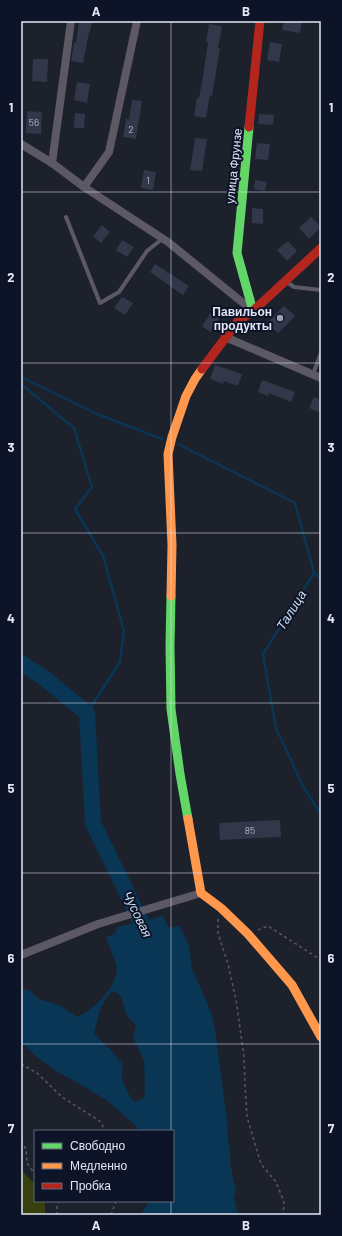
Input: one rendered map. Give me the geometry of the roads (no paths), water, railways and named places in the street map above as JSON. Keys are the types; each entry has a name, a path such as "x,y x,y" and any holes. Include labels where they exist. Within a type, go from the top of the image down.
{"street":[{"path":"52,163 71,21"},
{"path":"84,186 109,152 137,21"},
{"name":"улица Фрунзе","path":"253,311 237,253 260,21"},
{"path":"21,144 52,163 162,238 253,311"},
{"path":"321,248 253,311 238,321 225,337 194,379 186,396 172,437 168,454 172,545 170,646 171,709 180,774 201,893 221,908 248,934 292,985 321,1037"},
{"path":"225,337 321,378"},
{"path":"21,955 98,924 201,893"}],"lane":[{"path":"66,216 100,303 119,292 147,251 162,238"},
{"path":"285,281 294,287 321,290"},
{"path":"313,374 321,353"}],"water":[{"path":"163,916 169,928 180,926 189,946 192,969 211,1012 215,1030 227,1120 230,1162 236,1192 234,1199 238,1215 141,1215 148,1202 174,1202 174,1130 138,1130 136,1126 109,1102 56,1071 37,1057 21,1042 21,989 29,990 39,999 61,1006 77,1017 84,1014 105,995 114,980 116,964 106,937 115,934 117,927","holes":["113,991 120,995 125,1012 136,1025 133,1037 144,1061 144,1097 134,1102 122,1077 122,1064 94,1033 100,1010 105,1000"]}],"waterway":[{"name":"Талица","path":"21,377 97,414 162,439"},
{"path":"21,384 74,428 92,487 75,509 103,556 124,631 120,662 87,713"},
{"name":"Талица","path":"178,444 295,503 314,573 263,654 276,728 304,788 321,814"},
{"path":"314,573 321,578"},
{"name":"Чусовая","path":"21,663 44,678 87,713 93,823 150,940"}],"place":[{"name":"Павильон продукты","path":"280,318"}]}
